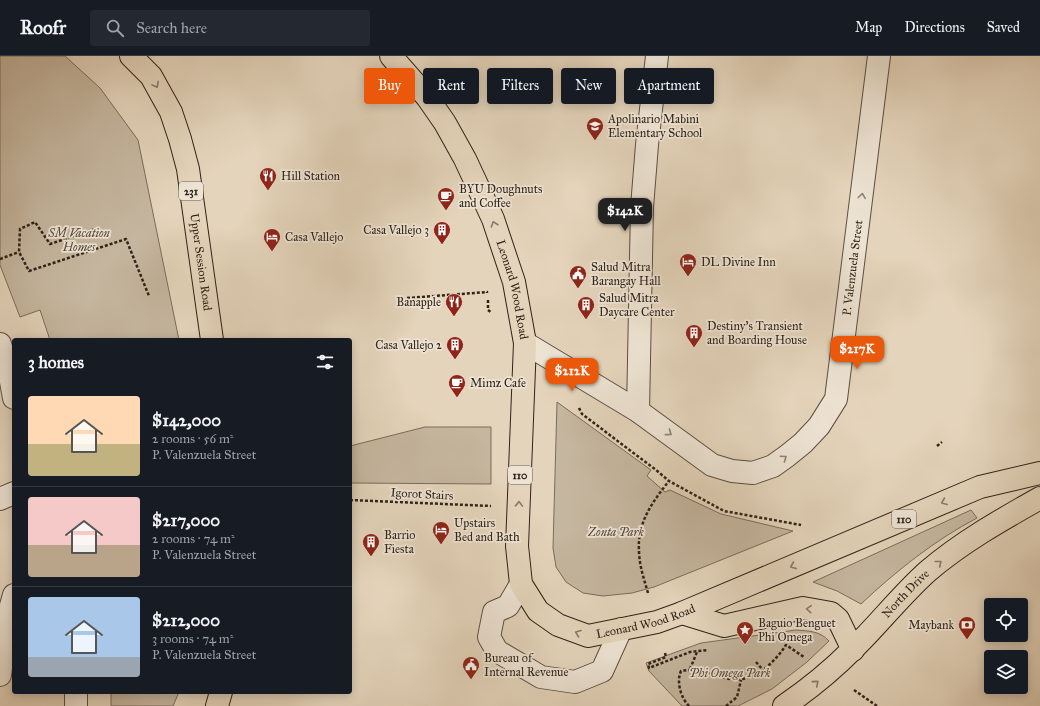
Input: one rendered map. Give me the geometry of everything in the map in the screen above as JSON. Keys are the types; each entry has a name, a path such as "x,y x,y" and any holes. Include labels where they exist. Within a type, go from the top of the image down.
{"main road":[{"name":"Upper Session Road","path":"131,56 151,76 171,112 180,139 188,169 212,338"},
{"name":"Leonard Wood Road","path":"391,56 428,97 445,123 465,159 493,219 514,282 525,343 517,546 521,584 538,611 558,625 588,636 657,622 682,613 980,487 1040,473"},
{"path":"980,487 998,488 1006,492 1011,507 1009,515"},
{"name":"North Drive","path":"784,706 808,690 833,669 928,572 962,544 1040,498"},
{"path":"682,613 724,626 803,608 831,612 838,619 852,650"},
{"path":"217,706 220,694"}],"street":[{"path":"638,411 642,207 657,56"},
{"name":"P. Valenzuela Street","path":"525,343 638,411 712,464 732,471 753,473 773,466 804,443 819,426 836,399 879,56"},
{"path":"0,344 12,387"},
{"path":"0,500 12,494"},
{"path":"521,584 508,606 494,612 489,637 497,651 541,677 575,682 602,671 621,629"},
{"path":"0,675 8,616 12,602"},
{"path":"76,694 76,706"}],"path":[{"path":"95,229 50,244 35,222 20,229 19,252 29,271 126,239 149,296"},
{"path":"0,259 19,252"},
{"path":"407,298 487,292"},
{"path":"488,302 488,310 492,314"},
{"path":"937,446 942,442"},
{"path":"648,593 638,550 640,532 645,517 670,481"},
{"name":"Igorot Stairs","path":"352,500 494,506"},
{"path":"689,706 682,696 679,677 681,672 697,670 730,679 741,680 763,670 778,657 786,645 806,658"},
{"path":"665,653 666,657 648,664 649,668 690,652 697,652 690,670"},
{"path":"756,662 763,670"},
{"path":"726,706 737,697 741,680"},
{"path":"854,690 877,706"}],"green space":[{"name":"SM Vacation Homes","path":"0,56 65,56 100,88 138,140 179,338 49,338 40,310 20,317 0,265"},
{"name":"Zonta Park","path":"557,402 651,470 647,476 665,492 670,490 721,514 793,531 654,587 632,593 603,596 583,593 566,582 556,567 553,548"},
{"path":"425,427 491,427 491,484 352,483 352,445"},
{"path":"971,510 977,518 946,536 916,557 861,604 837,591 813,582"},
{"name":"Phi Omega Park","path":"796,630 818,633 829,641 807,662 772,689 738,706 682,706 649,671 646,663 701,643"},
{"path":"111,694 178,694 173,706 111,706"}],"place":[{"name":"Apolinario Mabini Elementary School","path":"595,141"},
{"name":"Hill Station","path":"268,191"},
{"name":"BYU Doughnuts and Coffee","path":"446,211"},
{"name":"Casa Vallejo 3","path":"442,245"},
{"name":"Casa Vallejo","path":"272,252"},
{"name":"DL Divine Inn","path":"688,277"},
{"name":"Salud Mitra Barangay Hall","path":"578,289"},
{"name":"Banapple","path":"454,317"},
{"name":"Salud Mitra Daycare Center","path":"586,320"},
{"name":"Destiny's Transient and Boarding House","path":"694,348"},
{"name":"Casa Vallejo 2","path":"455,360"},
{"name":"Mimz Cafe","path":"457,398"},
{"name":"Upstairs Bed and Bath","path":"441,545"},
{"name":"Barrio Fiesta","path":"371,557"},
{"name":"Maybank","path":"967,640"},
{"name":"Baguio Benguet Phi Omega","path":"745,645"},
{"name":"Bureau of Internal Revenue","path":"471,680"}]}
